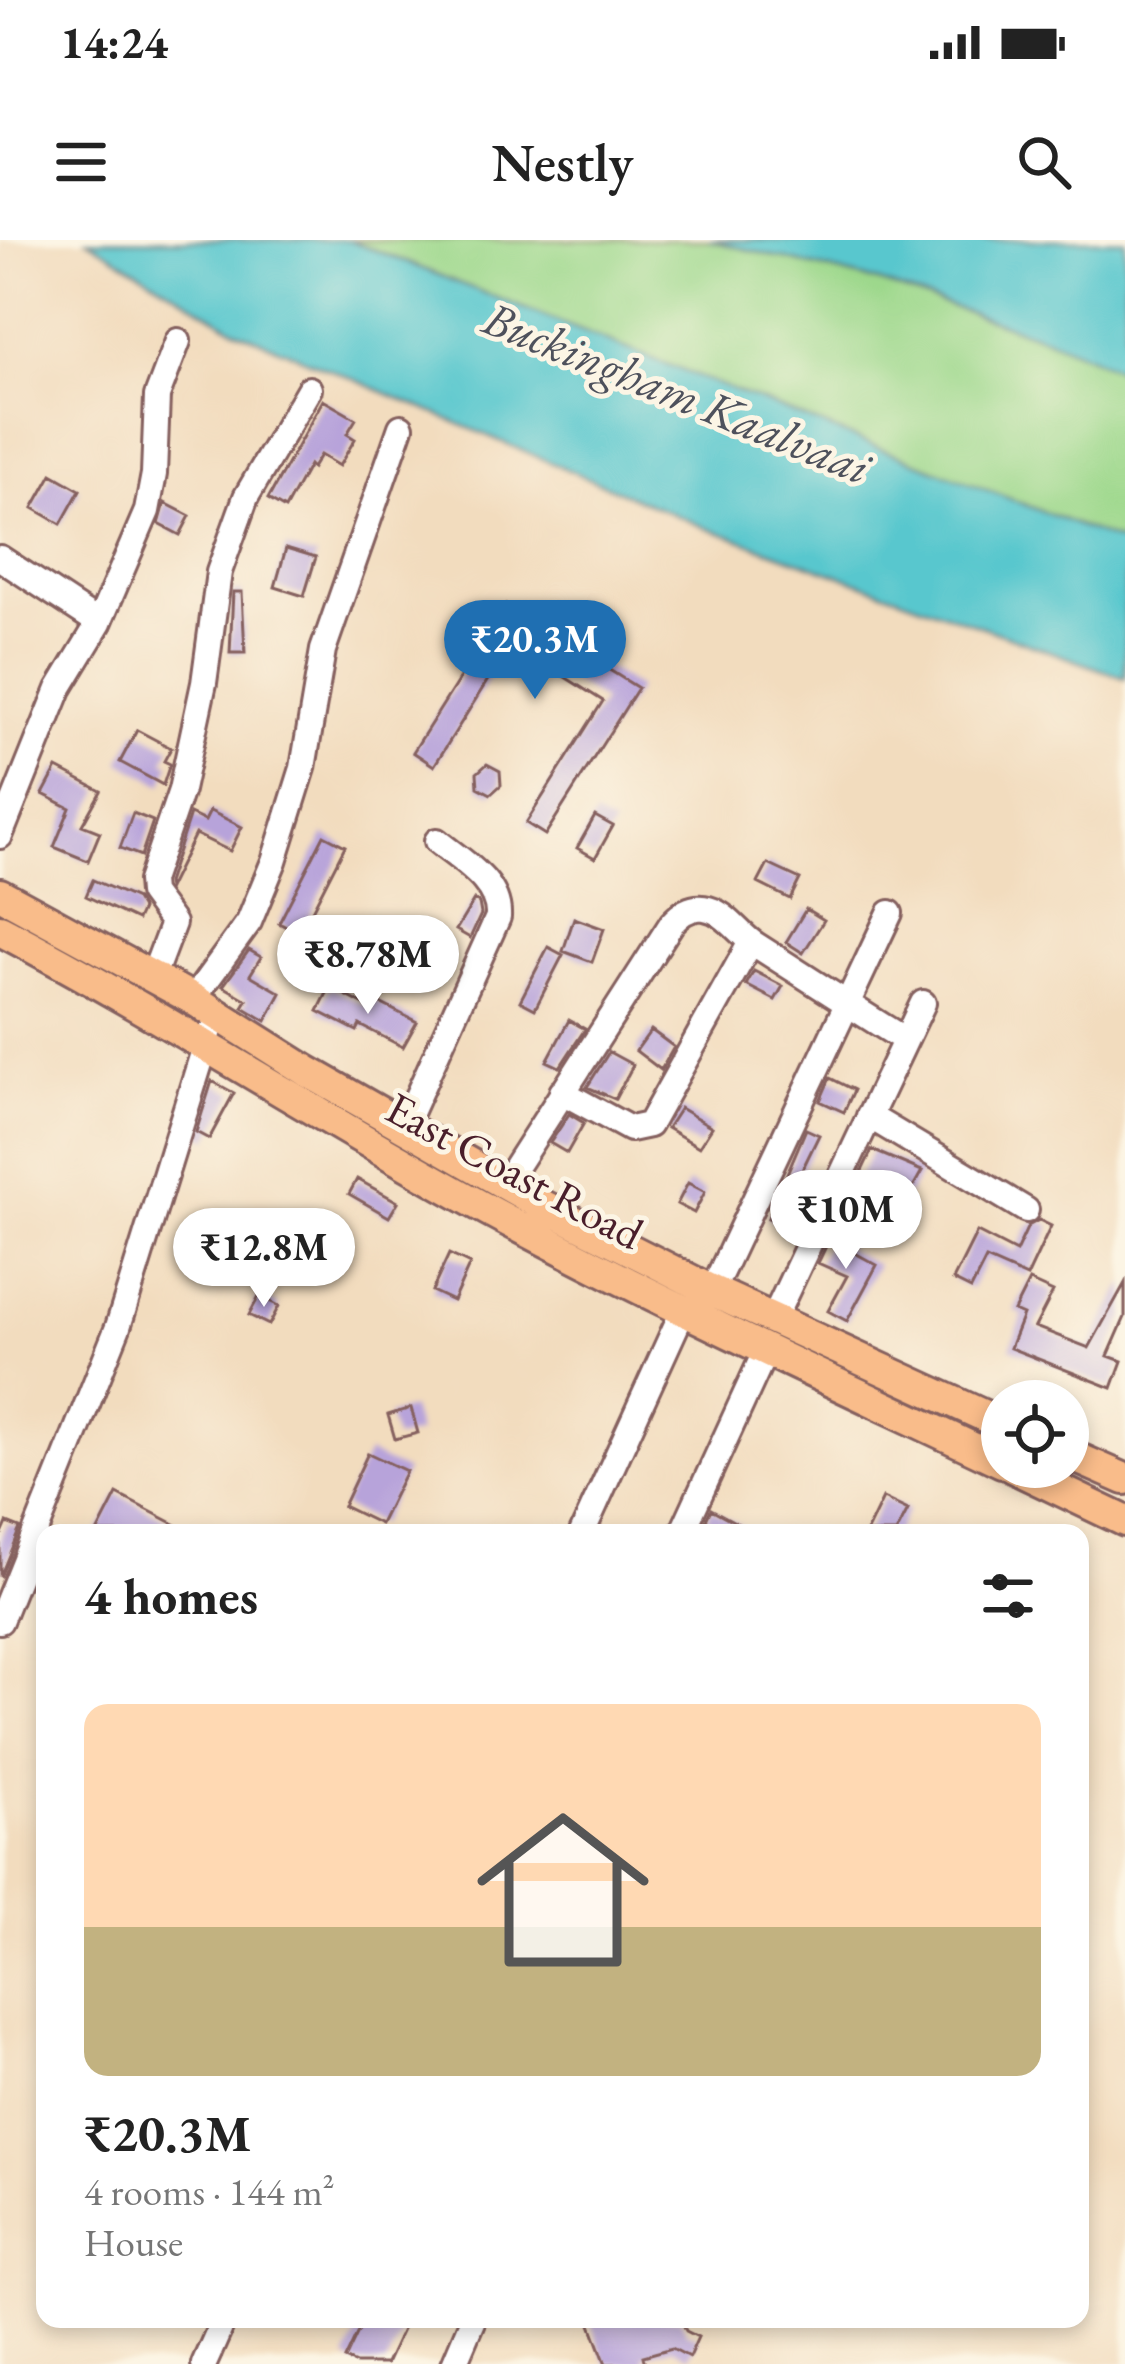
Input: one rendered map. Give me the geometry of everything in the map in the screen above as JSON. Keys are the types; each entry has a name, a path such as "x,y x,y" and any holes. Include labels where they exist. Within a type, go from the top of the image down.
{"main road":[{"name":"East Coast Road","path":"0,894 153,976 505,1184 712,1291 769,1335 981,1451"},
{"name":"East Coast Road","path":"0,930 138,1004 489,1211 683,1311 769,1335 981,1416"},
{"path":"1089,1463 1125,1479"},
{"path":"1056,1488 1125,1521"}],"street":[{"path":"0,836 59,689 99,623 147,511 154,474 157,396 178,341"},
{"path":"153,976 173,923 151,892 150,881 182,790 204,683 219,572 247,497 309,389"},
{"path":"39,1524 118,1327 206,1046 204,1007 249,922 274,861 303,768 323,650 401,427"},
{"path":"0,557 99,623"},
{"path":"404,1126 498,917 499,901 490,887 436,841"},
{"path":"505,1184 680,914 707,908 724,916 751,942 905,1040"},
{"path":"712,1291 890,913"},
{"path":"562,1092 631,1129 649,1125 751,942"},
{"path":"686,1524 923,1003"},
{"path":"869,1116 1026,1210"},
{"path":"586,1524 683,1311"},
{"path":"0,1622 36,1532"},
{"path":"204,2364 220,2328"},
{"path":"454,2364 469,2328"}],"green space":[{"path":"349,240 709,240 879,282 1052,340 1125,372 1125,544"}],"water":[{"name":"Buckingham Kaalvaai","path":"88,240 349,240 1125,544 1125,678 704,527 236,330"},
{"path":"709,240 1125,240 1125,372 1051,340 879,282"}],"building":[{"path":"323,400 356,419 347,434 355,439 339,466 320,455 312,468 309,465 285,509 268,499"},
{"path":"52,474 80,490 61,524 33,508"},
{"path":"165,503 190,516 180,535 159,524"},
{"path":"286,548 316,557 304,596 275,587"},
{"path":"233,592 242,592 245,653 230,653"},
{"path":"506,605 638,688 545,835 526,823 603,701 511,643 434,766 413,752"},
{"path":"137,730 171,748 164,761 170,764 163,785 120,762"},
{"path":"487,764 500,771 501,785 491,794 478,787 477,773"},
{"path":"57,768 101,791 82,825 100,832 88,861 54,847 70,808 43,794"},
{"path":"210,811 242,827 230,851 195,834 168,889 190,814 205,821"},
{"path":"133,813 153,821 141,856 120,848"},
{"path":"595,816 613,826 595,858 577,848"},
{"path":"324,835 345,846 300,934 279,923"},
{"path":"768,864 800,879 790,899 758,883"},
{"path":"93,880 136,899 142,909 137,920 86,896"},
{"path":"474,900 481,914 470,938 456,930"},
{"path":"806,909 824,920 803,953 786,942"},
{"path":"574,918 604,929 592,962 563,951"},
{"path":"548,947 563,955 535,1009 520,1001"},
{"path":"249,950 261,957 250,975 281,993 266,1021 243,1007 247,1000 223,986"},
{"path":"754,971 783,986 775,1000 746,985"},
{"path":"330,987 370,1008 374,1000 417,1022 403,1047 318,1011"},
{"path":"569,1020 585,1029 560,1067 547,1061"},
{"path":"651,1030 674,1047 661,1070 636,1051"},
{"path":"609,1052 633,1065 615,1099 587,1087"},
{"path":"830,1078 854,1090 844,1112 820,1101"},
{"path":"212,1081 234,1093 209,1139 196,1132"},
{"path":"680,1108 712,1127 699,1147 667,1128"},
{"path":"569,1114 584,1123 567,1153 550,1143"},
{"path":"806,1129 819,1135 800,1174 809,1178 794,1207 806,1213 797,1231 768,1218"},
{"path":"872,1150 922,1171 908,1196 872,1177 867,1185 857,1181"},
{"path":"357,1179 398,1202 389,1217 349,1194"},
{"path":"688,1183 705,1192 694,1213 677,1204"},
{"path":"1039,1220 1051,1226 1027,1277 986,1259 971,1289 953,1280 977,1232 1016,1252 1028,1226"},
{"path":"836,1225 853,1232 846,1248 877,1265 847,1321 828,1311 847,1276 818,1263"},
{"path":"449,1254 470,1264 453,1301 432,1291"},
{"path":"1029,1281 1053,1292 1035,1327 1089,1348 1125,1283 1125,1317 1108,1356 1122,1361 1112,1388 1010,1348 1023,1315 1014,1311"},
{"path":"259,1296 279,1306 269,1325 249,1315"},
{"path":"411,1408 418,1433 395,1439 388,1415"},
{"path":"368,1453 406,1471 380,1524 343,1506"},
{"path":"117,1494 175,1524 102,1524"},
{"path":"883,1498 908,1510 901,1524 870,1524"},
{"path":"711,1509 738,1524 704,1524"},
{"path":"7,1523 20,1528 0,1577 0,1539"},
{"path":"360,2328 403,2328 386,2364 356,2364 345,2359"},
{"path":"592,2328 685,2328 698,2337 689,2357 672,2348 643,2356 645,2364 606,2364"}]}
